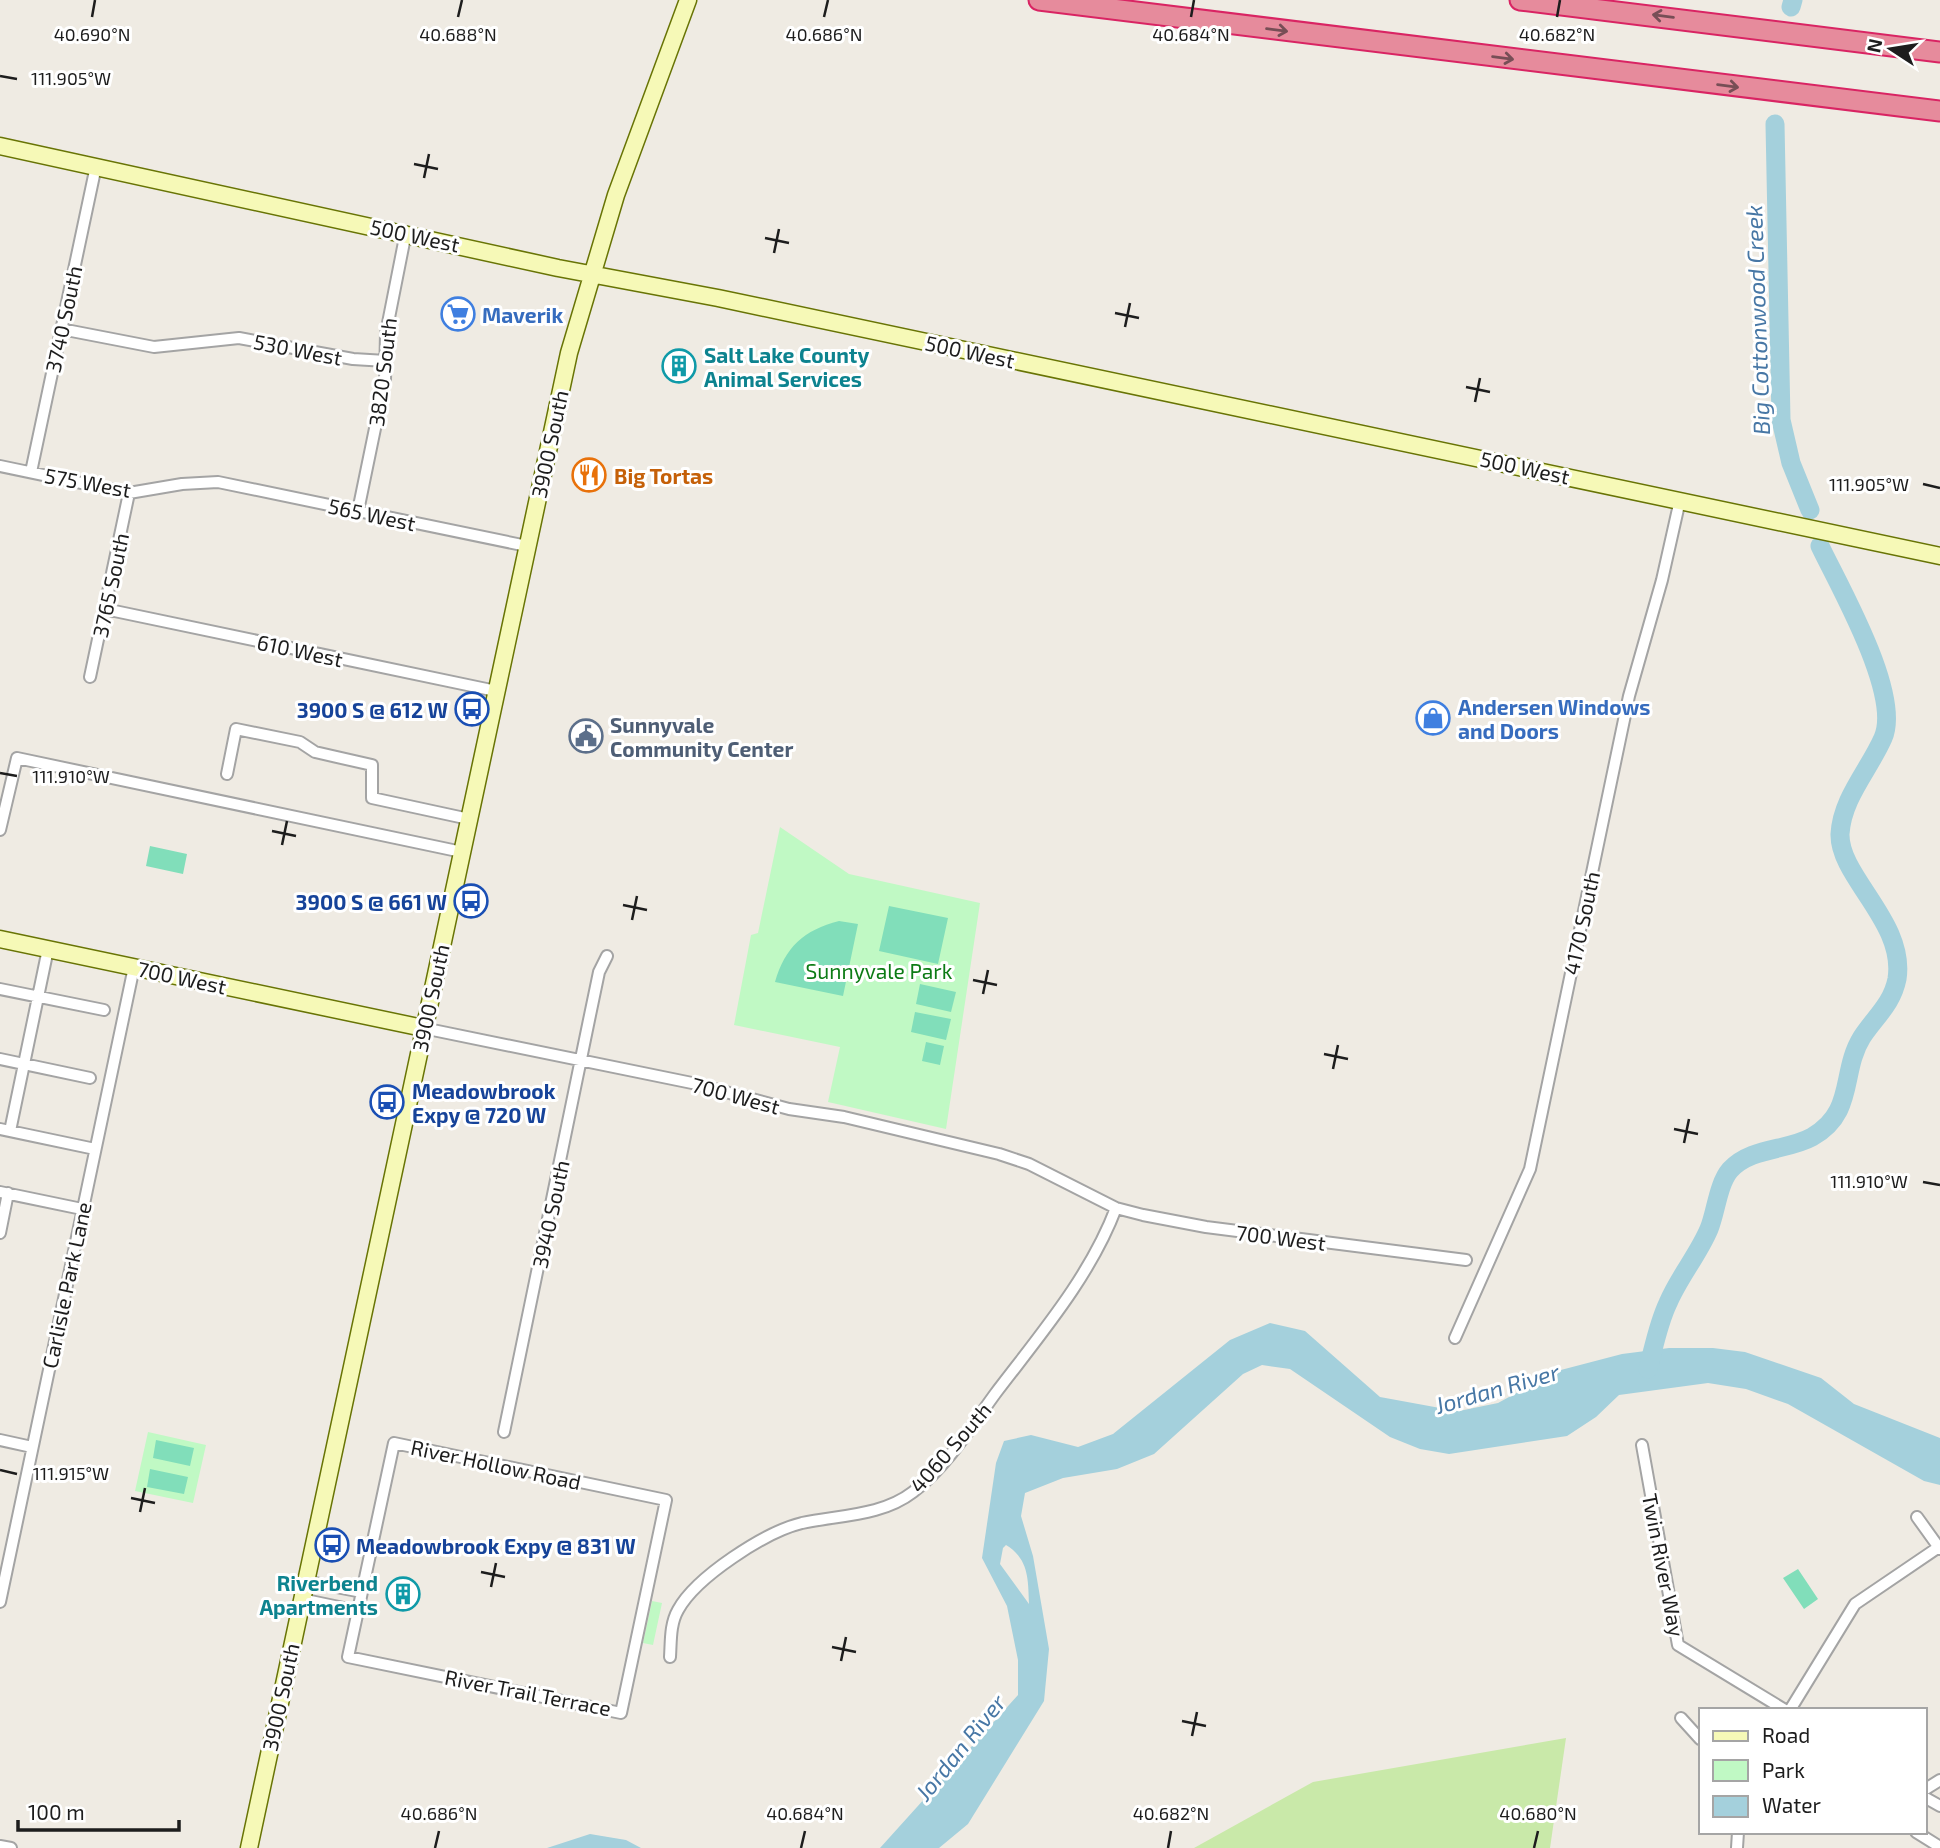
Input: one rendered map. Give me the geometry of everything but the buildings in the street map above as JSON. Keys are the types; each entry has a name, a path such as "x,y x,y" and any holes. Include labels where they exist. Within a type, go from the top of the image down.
{"highway":[{"path":"1039,0 1940,111"},
{"path":"1521,0 1780,30 1940,52"},
{"path":"1780,30 1940,42"},
{"path":"1776,92 1940,122"}],"main road":[{"name":"3900 South","path":"249,1846 561,388 591,273 632,148 688,1"},
{"name":"500 West","path":"0,146 1940,556"},
{"name":"700 West","path":"0,939 423,1028"}],"street":[{"name":"3740 South","path":"31,472 96,166"},
{"name":"3820 South","path":"358,511 384,388 386,333 406,232"},
{"name":"530 West","path":"61,329 154,347 209,340 253,339 353,359 386,361"},
{"name":"575 West","path":"0,466 129,493 182,484 218,482"},
{"name":"565 West","path":"218,482 527,546"},
{"name":"3765 South","path":"90,677 129,493"},
{"name":"4170 South","path":"1455,1338 1530,1169 1629,696 1662,580 1680,500"},
{"name":"610 West","path":"105,608 496,691"},
{"path":"227,774 236,729 300,742 315,752 372,765 372,798 469,819"},
{"path":"0,830 17,758 462,852"},
{"path":"48,949 24,1064 5,1130 95,1149"},
{"name":"3940 South","path":"504,1432 599,972 607,956"},
{"name":"Carlisle Park Lane","path":"0,1602 134,967"},
{"path":"0,989 104,1010"},
{"name":"700 West","path":"423,1028 692,1083 752,1100 844,1117 999,1154 1029,1164 1116,1208 1206,1227 1466,1260"},
{"path":"0,1059 90,1078"},
{"path":"0,1233 4,1193 82,1209"},
{"name":"4060 South","path":"670,1657 671,1633 678,1610 696,1585 734,1559 782,1530 884,1508 915,1491 964,1437 1027,1352 1096,1254 1116,1208"},
{"path":"0,1440 32,1447"},
{"name":"River Hollow Road","path":"348,1657 394,1443 666,1500"},
{"name":"Twin River Way","path":"1642,1445 1678,1645 1784,1708"},
{"name":"River Trail Terrace","path":"348,1657 621,1713 666,1500"},
{"path":"1788,1708 1855,1604 1939,1548 1917,1517"},
{"path":"305,1581 362,1592"},
{"path":"301,1599 358,1611"},
{"path":"1681,1718 1699,1738"},
{"path":"1919,1834 1940,1847"},
{"path":"0,1846 11,1848"}],"green space":[{"name":"Sunnyvale Park","path":"780,827 849,874 980,903 946,1129 828,1102 840,1047 734,1025 751,935 758,933"},
{"path":"150,846 187,854 183,874 146,866"},
{"path":"889,906 948,918 938,964 879,951"},
{"path":"839,921 858,924 843,996 775,982 784,959 798,942 816,929"},
{"path":"920,984 956,992 951,1012 916,1004"},
{"path":"915,1012 951,1019 946,1040 911,1032"},
{"path":"926,1042 944,1046 940,1065 922,1061"},
{"path":"148,1432 206,1445 193,1503 135,1491"},
{"path":"156,1440 194,1448 190,1466 153,1458"},
{"path":"150,1469 188,1477 184,1494 147,1487"},
{"path":"1798,1569 1818,1599 1804,1609 1783,1578"},
{"path":"652,1601 662,1603 653,1645 643,1643"},
{"path":"1566,1738 1550,1848 1194,1848 1313,1782"}],"water":[{"path":"1270,1323 1305,1331 1380,1397 1459,1411 1498,1403 1557,1371 1622,1354 1669,1348 1713,1348 1745,1352 1821,1378 1854,1404 1940,1438 1940,1485 1924,1481 1788,1404 1746,1389 1708,1383 1619,1395 1596,1417 1567,1436 1449,1454 1420,1449 1390,1437 1290,1369 1262,1365 1243,1374 1154,1454 1117,1469 1063,1478 1025,1493 1021,1516 1033,1556 1049,1649 1044,1701 968,1824 939,1848 880,1848 1018,1695 1018,1660 1007,1606 982,1558 996,1463 1004,1441 1031,1435 1078,1447 1113,1434 1230,1340","holes":["1006,1545 1014,1551 1026,1570 1029,1604 1000,1564"]},
{"path":"590,1834 626,1840 641,1848 547,1848"}],"waterway":[{"name":"Big Cottonwood Creek","path":"1791,7 1793,0"},
{"name":"Big Cottonwood Creek","path":"1775,124 1781,420 1791,463 1810,510"},
{"name":"Big Cottonwood Creek","path":"1648,1369 1665,1311 1677,1284 1709,1229 1726,1176 1748,1157 1802,1141 1826,1127 1841,1104 1855,1050 1887,1003 1897,979 1897,958 1892,938 1850,867 1840,834 1851,796 1883,738 1887,719 1884,696 1866,642 1820,546"}],"place":[{"name":"Maverik","path":"458,314"},
{"name":"Salt Lake County Animal Services","path":"679,366"},
{"name":"Big Tortas","path":"589,475"},
{"name":"3900 S @ 612 W","path":"472,709"},
{"name":"Andersen Windows and Doors","path":"1433,718"},
{"name":"Sunnyvale Community Center","path":"586,736"},
{"name":"3900 S @ 661 W","path":"471,901"},
{"name":"Meadowbrook Expy @ 720 W","path":"387,1102"},
{"name":"Meadowbrook Expy @ 831 W","path":"332,1545"},
{"name":"Riverbend Apartments","path":"403,1594"}],"water label":[{"name":"Jordan River","path":"1497,1388"},
{"name":"Jordan River","path":"960,1747"}]}
